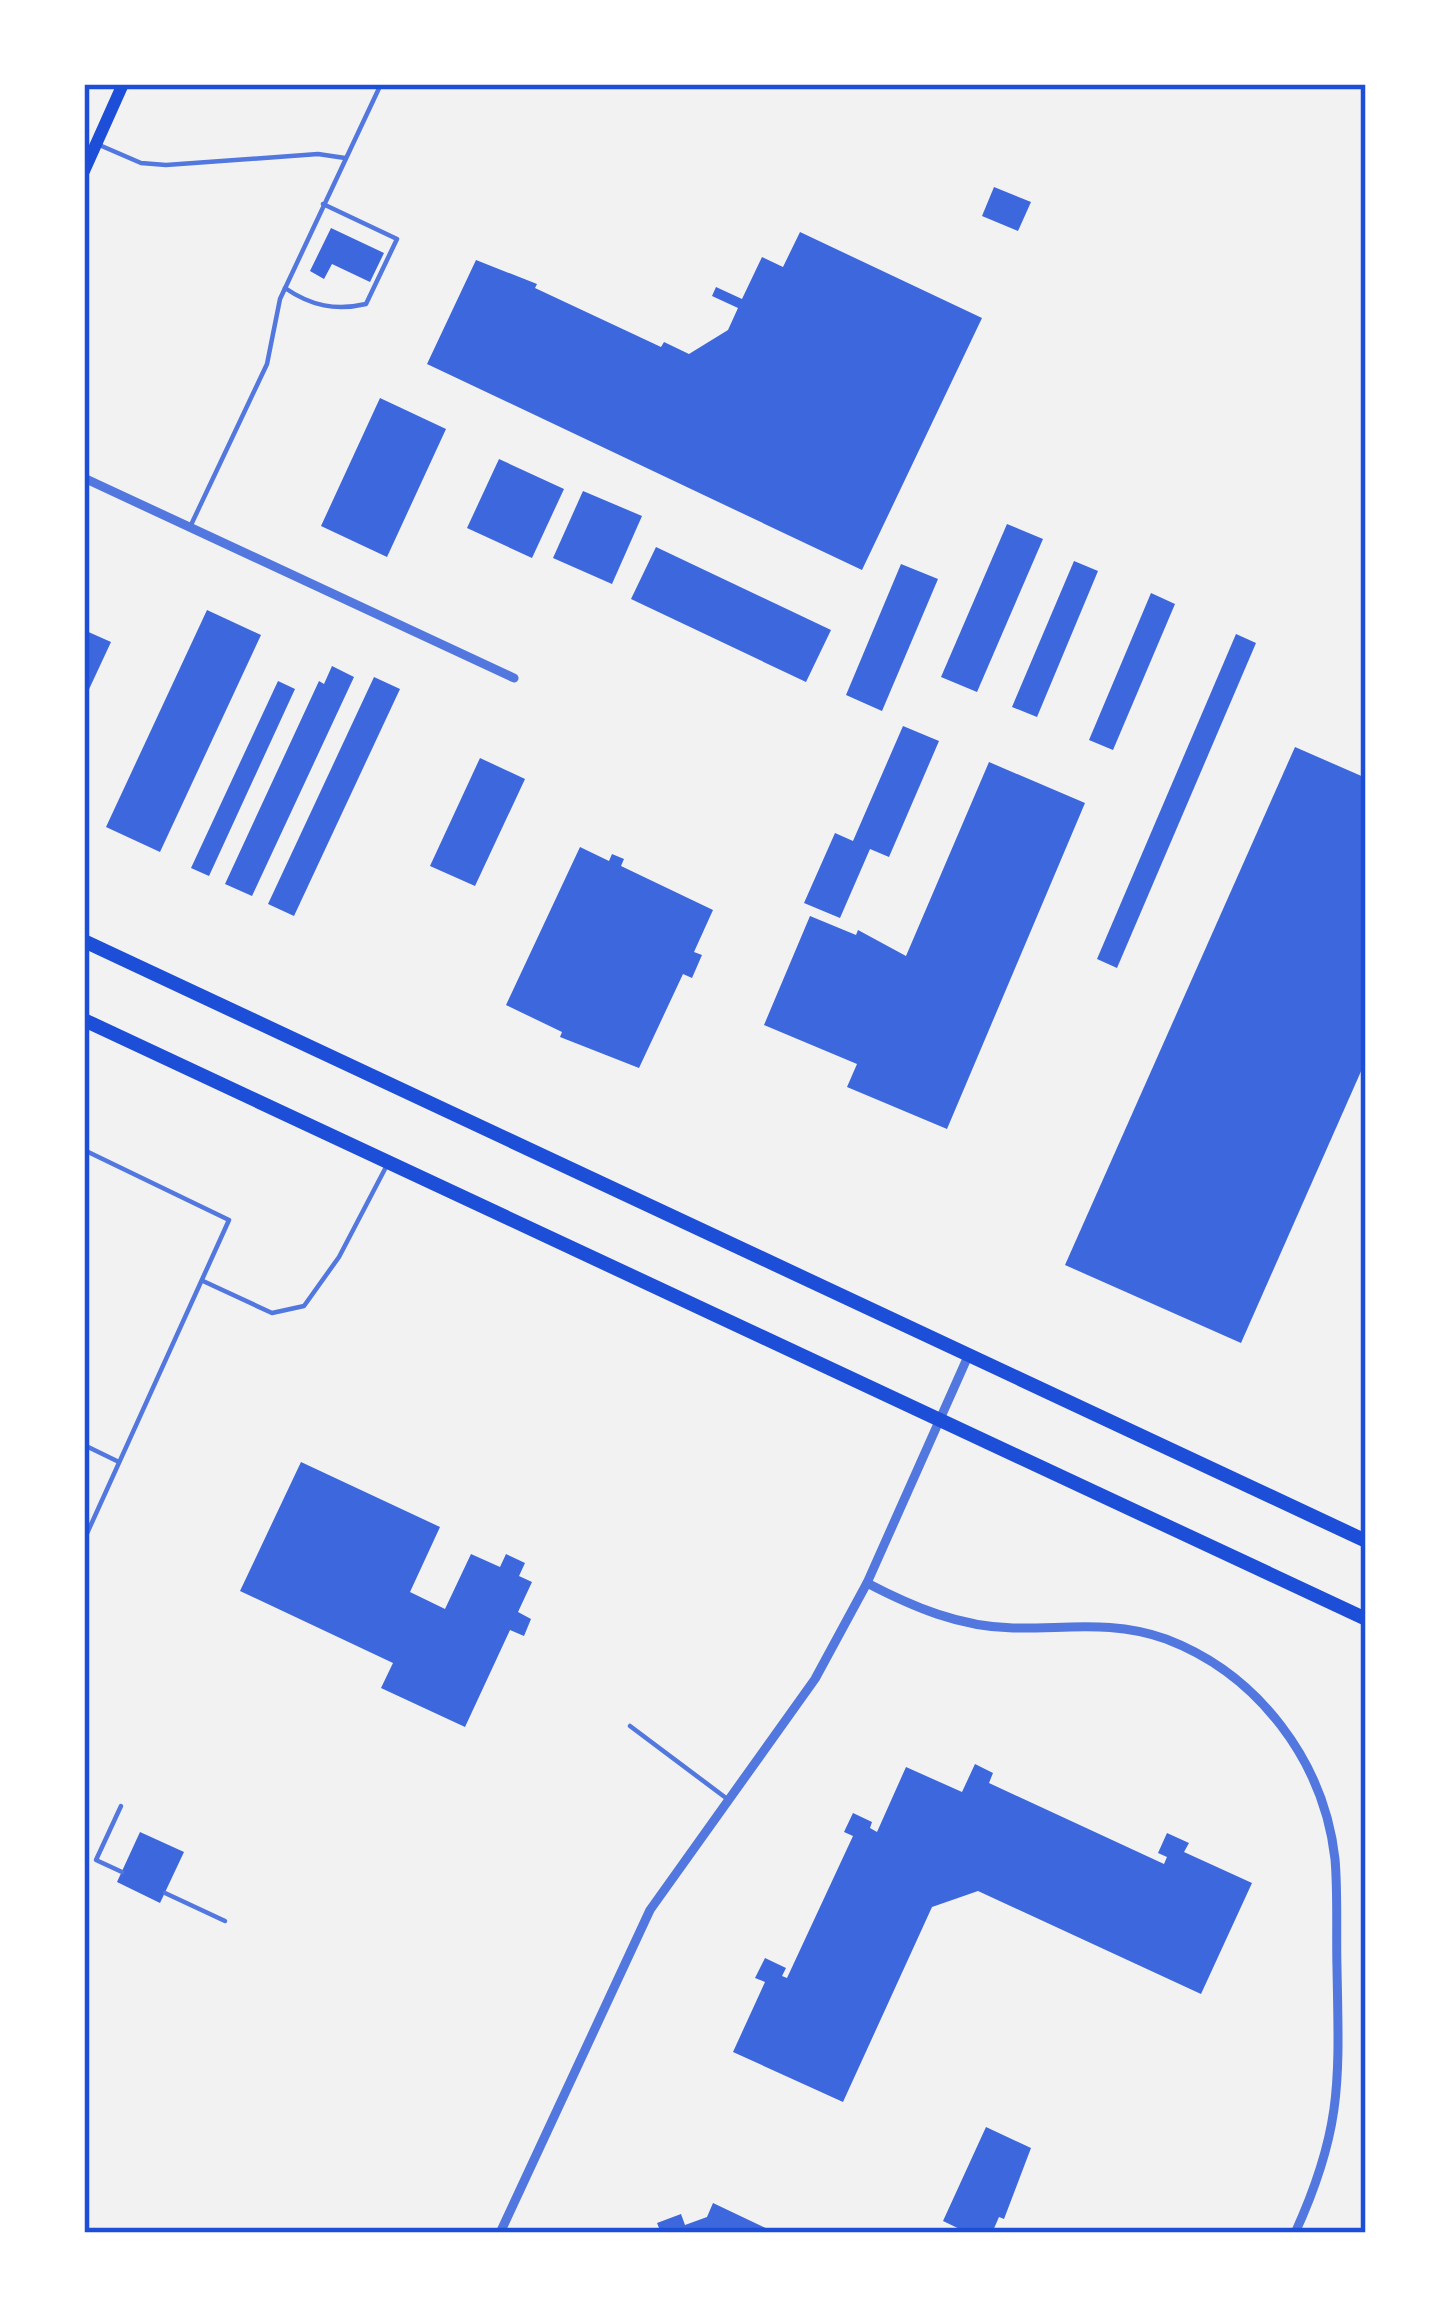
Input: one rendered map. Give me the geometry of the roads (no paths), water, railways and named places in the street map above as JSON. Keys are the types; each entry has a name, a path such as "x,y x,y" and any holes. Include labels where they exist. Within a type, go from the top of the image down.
{"main road":[{"path":"84,171 123,84"},
{"path":"84,941 1366,1541"},
{"path":"84,1020 1366,1619"}],"street":[{"path":"84,478 514,678"},
{"path":"500,2233 650,1910 815,1679 867,1583 969,1354"},
{"path":"867,1583 957,1621 1013,1628 1108,1625 1170,1641 1218,1666 1269,1710 1305,1758 1322,1800 1334,1857 1339,2102 1329,2155 1295,2233"}],"lane":[{"path":"190,527 267,364 272,320 285,288 381,84"},
{"path":"97,143 141,163 166,165 318,154 345,158"},
{"path":"285,288 303,300 342,310 366,304 397,239 323,204"},
{"path":"84,1150 229,1220 84,1540"},
{"path":"202,1281 272,1312 304,1306 339,1257 389,1162"},
{"path":"84,1445 119,1462"},
{"path":"630,1726 728,1799"},
{"path":"121,1806 96,1860 122,1872"},
{"path":"165,1893 225,1922"}]}
